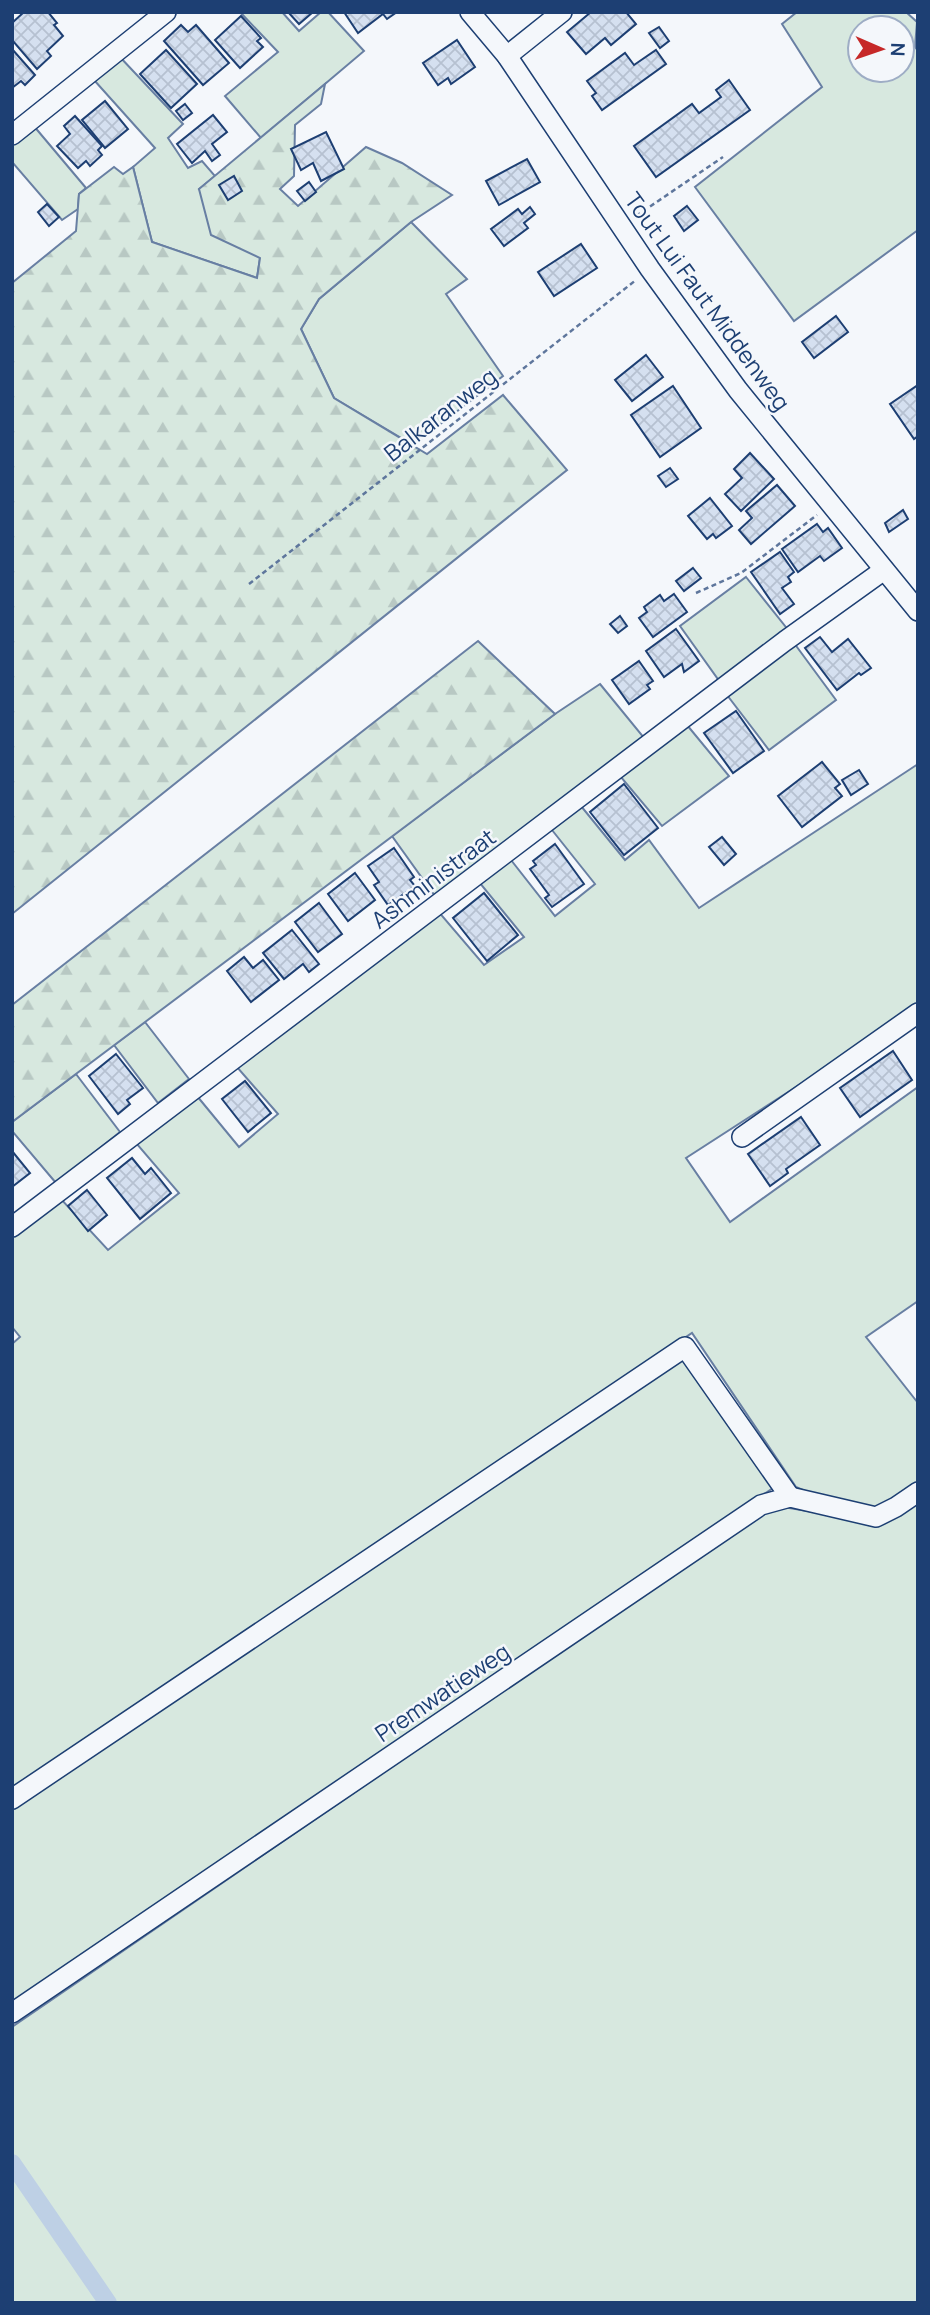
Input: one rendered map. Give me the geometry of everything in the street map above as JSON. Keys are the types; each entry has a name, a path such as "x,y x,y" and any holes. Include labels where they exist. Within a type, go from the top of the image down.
{"street":[{"path":"12,135 166,12"},
{"name":"Tout Lui Faut Middenweg","path":"470,12 507,56 650,269 738,390 918,611"},
{"path":"507,56 562,12"},
{"name":"Ashministraat","path":"12,1227 774,650 884,570"},
{"path":"742,1137 918,1013"},
{"path":"12,1798 685,1347 790,1497 876,1517 918,1492"},
{"name":"Premwatieweg","path":"12,2013 761,1505 790,1497"}],"path":[{"path":"622,226 723,157"},
{"name":"Balkaranweg","path":"249,584 650,269"},
{"path":"696,593 741,573 830,504"}],"green space":[{"path":"240,12 282,12 299,31 321,12 328,12 364,51 261,138 225,96 278,52"},
{"path":"797,12 908,14 846,14 846,84 916,84 916,48 918,51 918,230 794,321 695,187 822,87 782,24"},
{"path":"119,56 183,124 168,138 188,168 202,161 215,176 199,189 260,258 257,278 152,242 133,167 155,148 94,80"},
{"path":"325,84 321,104 295,125 294,176 280,189 298,206 366,147 402,163 452,195 411,222 319,299 301,329 334,398 427,454 503,395 567,470 12,914 12,283 76,231 79,194 114,167 123,174 133,167 152,242 257,278 260,258 211,235 199,189"},
{"path":"33,125 86,188 79,194 78,209 62,220 12,162 12,143"},
{"path":"411,222 467,279 446,294 503,376 413,445 334,398 301,329 319,299"},
{"path":"746,577 789,631 720,682 680,626"},
{"path":"478,641 555,714 12,1122 12,1005"},
{"path":"794,643 836,700 769,750 727,695"},
{"path":"600,684 645,739 435,896 392,836 555,714"},
{"path":"687,725 729,776 662,826 620,776"},
{"path":"918,764 918,1005 875,1036 686,1158 730,1222 918,1087 918,1301 866,1337 918,1403 918,1483 872,1509 828,1501 796,1487 692,1333 12,1790 12,1344 20,1337 12,1327 12,1234 61,1199 108,1250 179,1193 136,1143 197,1096 239,1147 278,1114 236,1066 438,911 484,965 524,937 479,882 511,860 555,916 595,884 552,830 581,806 625,860 649,840 699,908"},
{"path":"145,1022 189,1079 158,1103 114,1045"},
{"path":"76,1074 120,1132 56,1183 12,1131 12,1122"},
{"path":"684,1358 773,1488 12,2004 12,1807"},
{"path":"918,1498 918,2303 12,2303 12,2027 766,1510 783,1507 881,1523"}],"building":[{"path":"24,12 48,12 63,36 47,51 51,56 37,69 12,40 12,23"},
{"path":"288,12 313,12 299,24"},
{"path":"344,12 397,12 387,19 383,14 358,33"},
{"path":"591,12 626,12 636,24 611,45 605,38 586,54 567,32"},
{"path":"241,16 261,38 257,41 263,47 240,68 215,40"},
{"path":"181,25 188,32 196,25 229,63 203,85 164,41"},
{"path":"659,27 669,41 660,48 649,33"},
{"path":"457,40 475,67 451,84 448,78 438,85 423,63"},
{"path":"12,49 35,75 25,85 21,81 12,88"},
{"path":"166,50 197,84 171,108 140,74"},
{"path":"656,50 666,64 602,110 592,96 596,93 587,81 625,53 634,65"},
{"path":"729,80 750,110 656,177 634,146 692,104 699,113 721,97 716,90"},
{"path":"105,101 128,129 105,148 82,120"},
{"path":"185,104 192,113 183,120 176,111"},
{"path":"213,115 227,132 212,144 220,155 212,161 205,151 192,163 177,144"},
{"path":"75,116 102,146 98,150 102,155 90,166 86,161 78,168 57,146 70,134 64,126"},
{"path":"326,132 344,169 321,181 313,163 301,170 291,149"},
{"path":"527,159 540,182 499,205 486,181"},
{"path":"234,176 242,191 228,200 219,185"},
{"path":"309,182 316,192 305,201 297,191"},
{"path":"47,204 59,217 49,226 38,212"},
{"path":"687,206 698,220 684,231 674,216"},
{"path":"530,207 535,214 524,223 528,228 504,246 491,229 518,209 522,214"},
{"path":"581,244 597,268 554,296 538,272"},
{"path":"836,316 848,332 814,358 802,342"},
{"path":"646,355 663,377 632,401 615,380"},
{"path":"918,385 918,436 914,439 890,404"},
{"path":"673,386 701,428 660,457 631,415"},
{"path":"750,453 774,479 741,511 725,494 742,478 734,469"},
{"path":"670,468 678,479 666,487 658,476"},
{"path":"777,485 795,506 751,544 739,530 752,518 746,511"},
{"path":"710,498 732,526 716,538 713,534 707,539 688,516"},
{"path":"903,510 908,519 889,532 885,523"},
{"path":"817,524 823,532 828,528 842,548 824,561 820,556 798,572 782,549"},
{"path":"780,552 794,572 788,577 791,582 782,588 794,604 780,614 751,572"},
{"path":"693,568 701,578 684,591 676,581"},
{"path":"674,594 687,612 653,637 639,618 647,612 644,607 660,595 664,601"},
{"path":"620,616 627,626 618,633 610,624"},
{"path":"676,629 699,661 684,672 682,664 664,677 646,651"},
{"path":"820,637 832,652 848,639 871,668 861,675 859,673 837,690 805,648"},
{"path":"639,661 653,681 647,685 650,689 629,704 612,680"},
{"path":"736,711 764,751 733,773 704,733"},
{"path":"822,762 840,784 835,788 842,796 802,827 778,796"},
{"path":"859,770 868,784 851,795 842,780"},
{"path":"624,784 658,828 624,855 590,812"},
{"path":"722,837 736,854 724,865 709,847"},
{"path":"555,844 584,884 552,907 545,898 549,895 530,869 536,865 533,861"},
{"path":"394,848 414,877 410,880 415,886 388,905 374,885 379,882 368,866"},
{"path":"355,873 375,900 348,921 328,894"},
{"path":"484,893 518,935 487,961 453,918"},
{"path":"319,903 342,934 318,952 295,922"},
{"path":"292,930 319,964 309,972 303,964 284,979 263,953"},
{"path":"244,957 253,968 263,960 279,980 251,1002 227,971"},
{"path":"893,1051 912,1080 860,1117 840,1088"},
{"path":"116,1054 143,1088 127,1100 130,1104 118,1114 89,1076"},
{"path":"245,1081 271,1113 248,1132 222,1099"},
{"path":"801,1117 820,1145 786,1169 788,1173 770,1186 748,1154"},
{"path":"12,1151 30,1173 12,1187"},
{"path":"132,1158 145,1174 151,1168 171,1193 140,1219 107,1178"},
{"path":"87,1190 107,1215 88,1231 68,1206"}],"waterway":[{"path":"12,2163 108,2303"}]}
